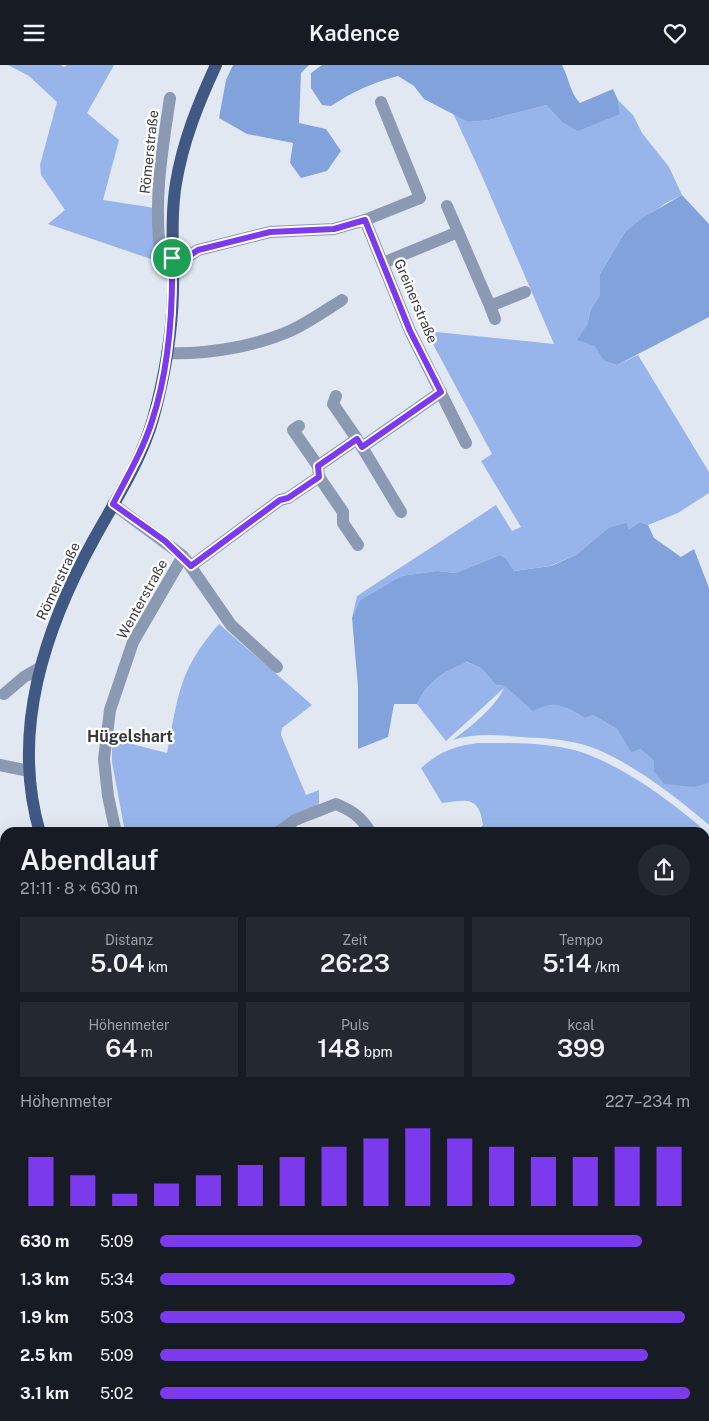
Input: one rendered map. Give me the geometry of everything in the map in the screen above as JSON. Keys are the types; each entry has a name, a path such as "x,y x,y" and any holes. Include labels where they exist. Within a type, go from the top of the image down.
{"main road":[{"name":"Römerstraße","path":"39,827 30,771 28,743 38,669 58,609 113,504 152,421 167,353 172,319 172,258 176,185 184,142 198,102 216,65"}],"street":[{"name":"Römerstraße","path":"170,98 158,175 158,234 161,257 172,258"},
{"path":"172,258 186,258 198,250 270,232 334,229 365,220 420,197 381,102"},
{"path":"446,205 495,319"},
{"name":"Greinerstraße","path":"365,220 410,331 466,443"},
{"path":"383,263 458,232"},
{"path":"490,306 524,291"},
{"path":"167,353 208,352 260,341 292,330 342,300"},
{"path":"191,566 280,500 288,498 319,472 360,443 441,392"},
{"path":"336,396 333,403 360,443 401,512"},
{"path":"292,430 343,512 343,523 358,545"},
{"name":"Wenterstraße","path":"113,504 183,556 231,625 277,667"},
{"name":"Wenterstraße","path":"115,827 108,796 104,759 110,710 133,642 183,556"},
{"path":"4,694 24,677 38,669"},
{"path":"0,765 30,771"},
{"path":"285,827 295,820 336,804 354,811 368,827"}],"shaded area":[{"path":"8,65 61,65 64,67 67,65 114,65 87,113 119,140 103,200 155,208 155,252 151,259 48,224 65,210 41,175 40,165 57,102 29,76"},
{"path":"233,65 309,65 301,73 299,123 326,129 341,151 327,171 301,178 290,163 293,143 247,134 219,118 226,80"},
{"path":"322,65 562,65 574,95 580,103 613,89 618,100 620,114 578,131 562,122 546,105 489,120 468,122 424,99 414,86 398,76 363,88 331,106 322,105 311,88 311,73"},
{"path":"618,100 633,115 642,133 669,167 682,195 666,203 625,232 600,274 600,295 591,309 587,325 604,361 617,365 638,355 709,472 709,493 678,513 648,525 640,522 629,529 608,528 576,555 550,566 514,571 506,558 500,555 456,573 437,571 401,576 360,600 352,618 357,596 496,505 512,531 521,527 481,461 492,454 426,331 554,344 453,113 468,122 489,120 546,105 562,122 620,114"},
{"path":"682,195 709,224 709,317 617,365 604,361 595,346 577,340 587,325 591,309 600,295 600,274 625,232 644,217"},
{"path":"640,522 648,525 654,538 681,557 694,549 709,588 709,783 695,787 664,784 654,771 654,761 640,749 631,752 617,729 593,715 585,718 560,705 548,705 533,711 505,686 496,685 481,668 467,662 437,678 426,689 417,704 394,704 388,737 358,749 358,687 352,618 360,600 401,576 437,571 456,573 500,555 506,558 514,571 551,566 576,555 608,528 626,523 629,529"},
{"path":"219,624 312,705 282,728 281,735 306,795 319,790 319,806 286,820 277,827 124,827 112,762 112,739 167,753 182,684 196,655"},
{"path":"466,662 481,668 496,685 505,686 544,705 558,703 585,718 593,715 617,729 631,751 640,749 654,761 695,787 709,783 709,825 682,802 648,778 597,749 566,741 495,735 478,735 453,740 488,710 504,688 446,741 417,704 426,689 437,678 450,669"},
{"path":"478,743 518,743 559,747 584,753 618,768 650,788 700,827 481,827 483,825 481,815 475,804 464,801 442,803 421,768 447,751"}],"district":[{"name":"Hügelshart","path":"130,736"}],"route":[{"path":"365,220 410,331 441,392 362,447 357,439 318,466 319,477 288,498 280,500 191,566 183,556 165,541 113,504 139,453 152,421 167,353 172,319 172,258 186,258 198,250 270,232 334,229 365,220"}]}
